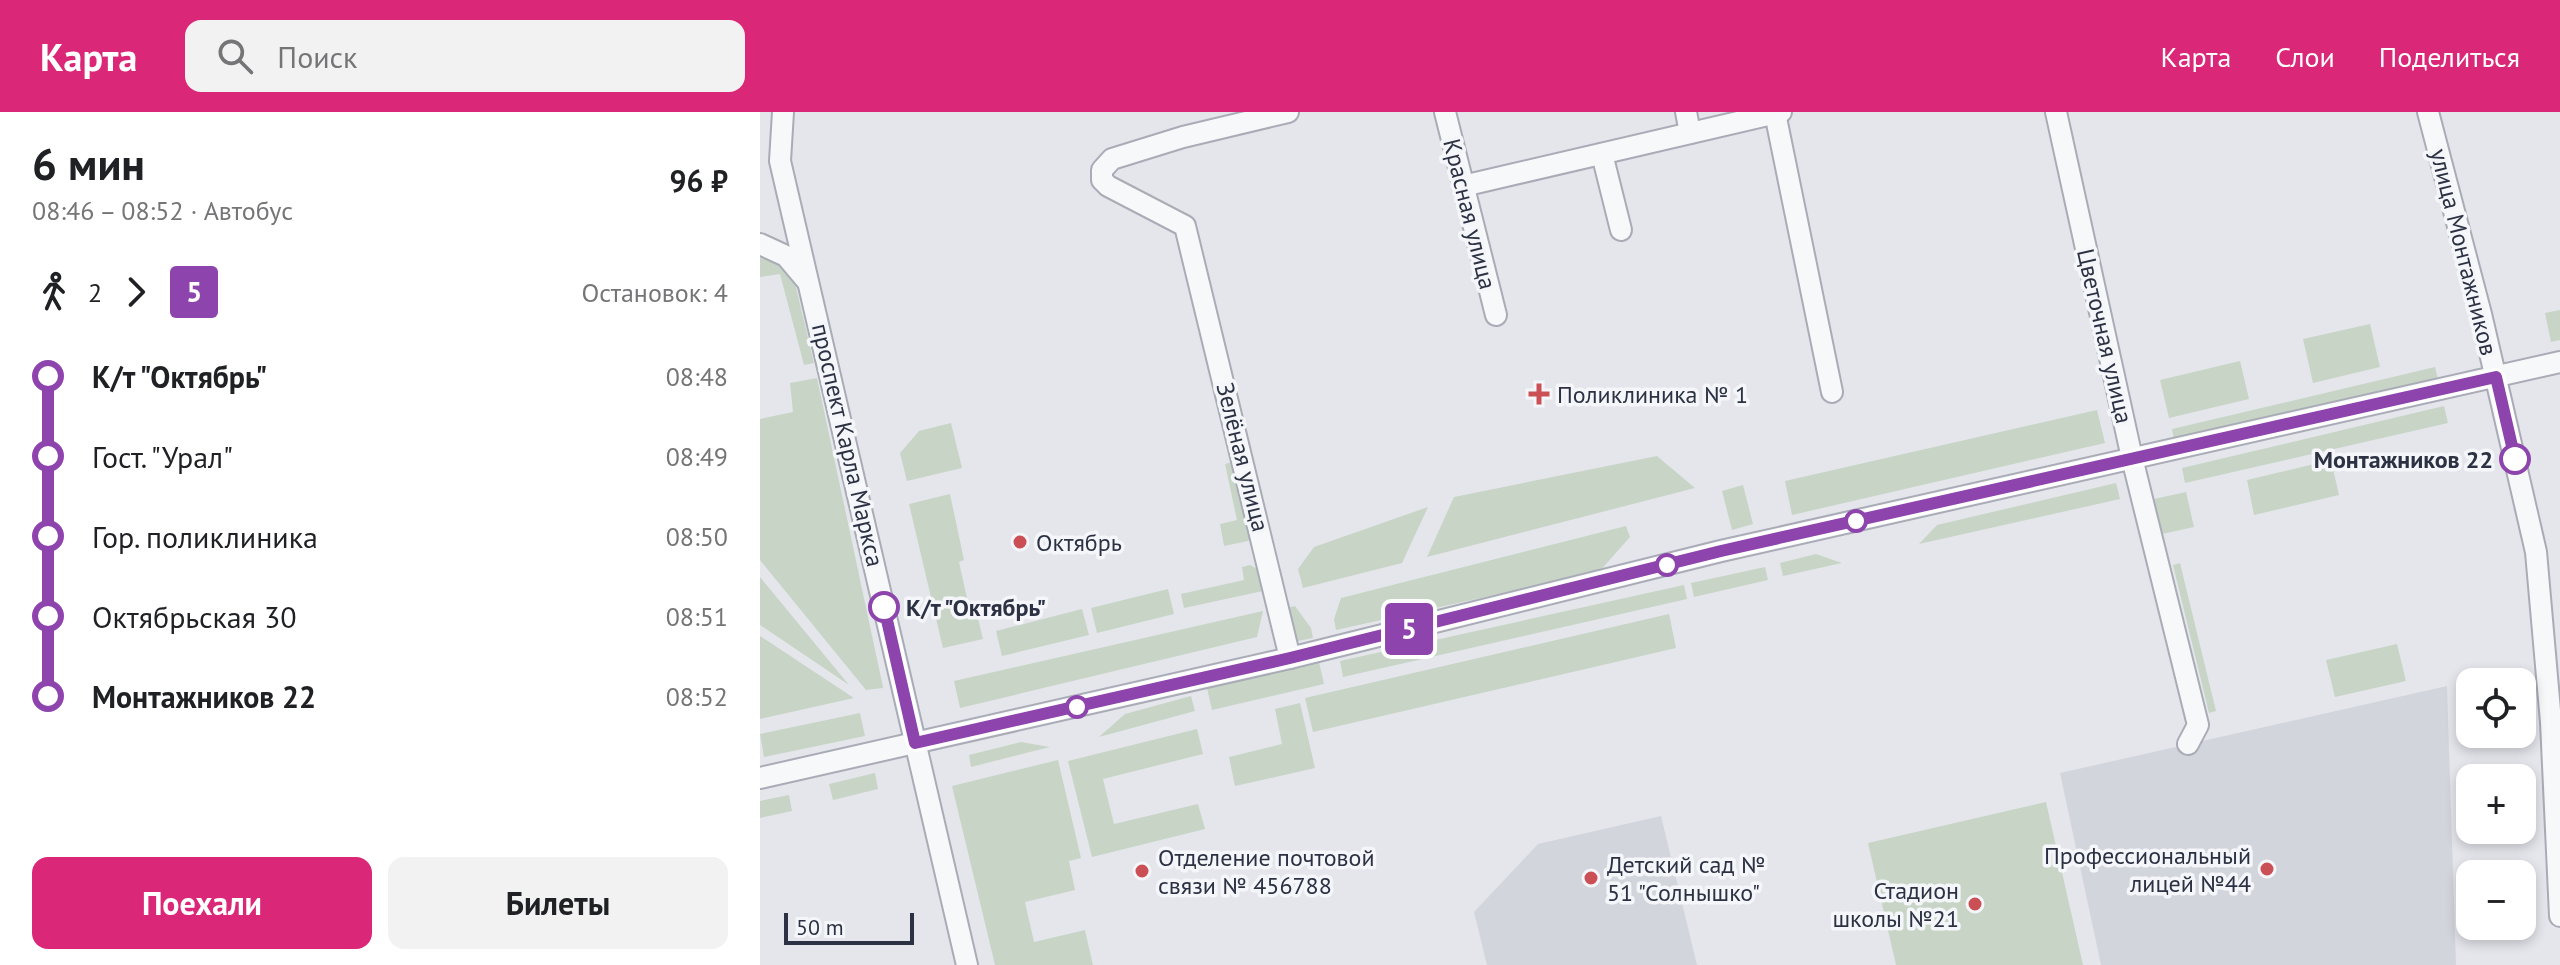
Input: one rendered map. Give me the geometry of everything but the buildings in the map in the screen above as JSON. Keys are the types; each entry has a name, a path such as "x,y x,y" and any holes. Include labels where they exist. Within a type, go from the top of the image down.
{"street":[{"name":"проспект Карла Маркса","path":"783,112 780,161 967,965"},
{"name":"Зелёная улица","path":"1288,112 1183,137 1112,159 1102,170 1102,180 1115,190 1185,226 1290,658"},
{"name":"Красная улица","path":"1445,112 1496,315"},
{"path":"1686,112 1690,133"},
{"name":"Цветочная улица","path":"2056,112 2132,458 2198,725 2188,744"},
{"name":"улица Монтажников","path":"2428,112 2496,377 2536,552 2551,722 2560,916"},
{"path":"1463,186 1778,113 1832,392"},
{"path":"1602,154 1621,230"},
{"path":"760,237 797,228"},
{"path":"760,244 786,256 812,288"},
{"path":"760,778 1290,658 1721,551 2560,362"}],"shaded area":[{"name":"Профессиональный лицей №44","path":"2447,686 2456,965 2101,965 2060,773"},
{"name":"Детский сад № 51 \"Солнышко\"","path":"1661,816 1697,965 1487,965 1474,912 1538,844"}],"green space":[{"path":"760,258 780,266 795,283 814,363 804,365 780,274 760,277"},
{"path":"2560,310 2560,340 2551,342 2545,313"},
{"path":"2370,324 2380,367 2313,383 2303,339"},
{"path":"2240,361 2249,399 2169,418 2160,380"},
{"path":"2435,367 2439,384 2175,445 2172,429"},
{"path":"817,378 883,688 866,690 760,560 760,419 793,412 790,383"},
{"path":"2444,406 2448,423 2185,483 2182,468"},
{"path":"2097,410 2105,443 1792,515 1785,481"},
{"path":"951,423 962,468 907,481 900,453 919,431"},
{"path":"1657,456 1695,488 1427,557 1454,497"},
{"path":"2331,460 2339,495 2254,515 2247,480"},
{"path":"1237,461 1253,536 1248,541 1224,546 1220,524 1237,520 1225,464"},
{"path":"2116,483 2120,499 1919,544 1937,525"},
{"path":"1743,485 1753,524 1732,530 1722,491"},
{"path":"2186,492 2194,527 2162,534 2154,499"},
{"path":"950,494 964,560 959,562 969,607 975,606 983,639 943,648 909,504"},
{"path":"1428,507 1402,563 1303,588 1298,569 1314,547"},
{"path":"1626,526 1630,537 1599,572 1336,630 1334,619 1341,598"},
{"path":"1816,554 1842,563 1783,576 1780,563"},
{"path":"2180,563 2216,711 2209,713 2173,565"},
{"path":"1250,565 1259,570 1263,591 1184,608 1181,594 1244,580 1242,567"},
{"path":"1765,567 1768,580 1694,597 1691,583"},
{"path":"760,577 849,685 760,625"},
{"path":"1684,585 1687,599 1343,677 1340,661"},
{"path":"1168,589 1174,614 1097,633 1091,608"},
{"path":"1295,606 1311,628 1313,638 1293,642 1286,608"},
{"path":"1082,609 1089,635 1002,656 996,631"},
{"path":"1263,611 1257,637 960,708 954,681"},
{"path":"1669,614 1676,648 1313,732 1305,698"},
{"path":"760,636 854,698 760,719"},
{"path":"2397,644 2406,681 2335,697 2326,660"},
{"path":"1319,662 1324,684 1212,710 1207,688"},
{"path":"1191,696 1195,711 1099,737 1125,714"},
{"path":"1300,703 1315,768 1235,786 1229,757 1282,744 1275,709"},
{"path":"860,713 865,736 764,757 760,734"},
{"path":"1197,729 1203,754 1103,779 1114,824 1198,804 1205,829 1092,857 1068,761"},
{"path":"1021,742 1050,747 971,767 969,755"},
{"path":"1058,760 1081,858 1069,861 1075,890 1025,902 1034,942 1085,930 1093,965 995,965 952,786"},
{"path":"875,773 878,789 833,800 829,784"},
{"path":"789,795 792,811 760,818 760,801"},
{"name":"Стадион школы №21","path":"2046,802 2083,965 1896,965 1868,843"}],"bus line":[{"name":"5","path":"884,607 915,743 1290,658 1721,551 2496,377 2515,459"}],"place":[{"name":"Поликлиника № 1","path":"1539,394"},
{"name":"Монтажников 22","path":"2515,459"},
{"name":"Октябрь","path":"1020,542"},
{"name":"К/т \"Октябрь\"","path":"884,607"},
{"name":"Профессиональный лицей №44","path":"2267,869"},
{"name":"Отделение почтовой связи № 456788","path":"1142,871"},
{"name":"Детский сад № 51 \"Солнышко\"","path":"1591,878"},
{"name":"Стадион школы №21","path":"1975,904"}]}
